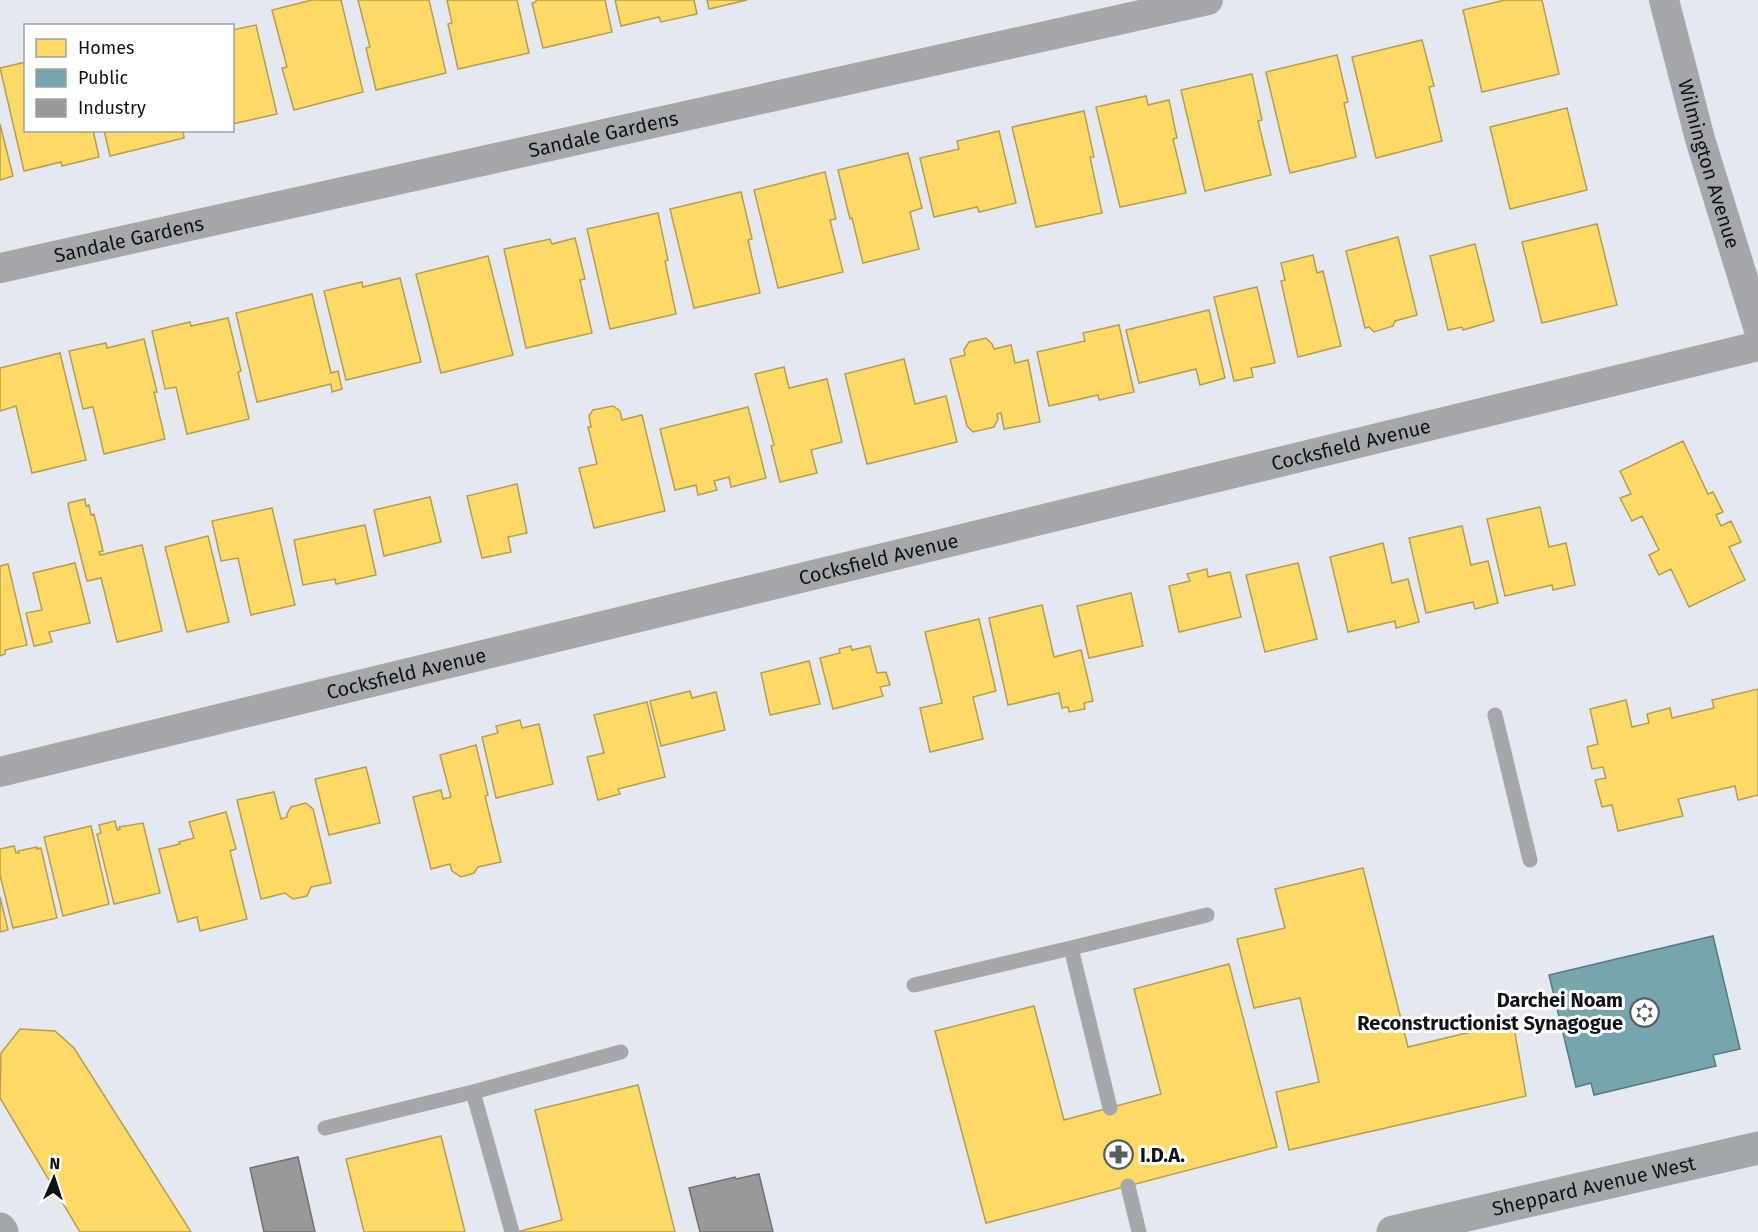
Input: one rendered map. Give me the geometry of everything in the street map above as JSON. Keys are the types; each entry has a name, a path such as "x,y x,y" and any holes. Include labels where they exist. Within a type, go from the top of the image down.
{"main road":[{"name":"Sheppard Avenue West","path":"1393,1232 1758,1148"}],"street":[{"name":"Sandale Gardens","path":"0,268 1208,0"},
{"name":"Wilmington Avenue","path":"1664,0 1700,139 1758,327"},
{"name":"Cocksfield Avenue","path":"0,772 1758,346"}],"lane":[{"path":"1495,715 1530,860"},
{"path":"914,985 1207,915"},
{"path":"1071,948 1110,1108"},
{"path":"325,1128 473,1092 621,1052"},
{"path":"473,1092 512,1232"},
{"path":"1128,1186 1139,1232"}],"building: Homes":[{"path":"312,0 341,0 363,92 294,110 282,68 287,67 272,10"},
{"path":"358,0 429,0 446,73 376,90 366,48 370,47"},
{"path":"447,0 517,0 529,53 458,69 448,24 452,23"},
{"path":"536,0 605,0 612,32 543,48 532,3"},
{"path":"615,0 694,0 697,14 661,22 659,17 621,26"},
{"path":"707,0 747,0 709,9"},
{"path":"1505,0 1542,0 1559,74 1482,92 1463,10"},
{"path":"256,25 277,114 234,124 234,30"},
{"path":"1422,40 1434,86 1429,87 1442,141 1376,158 1352,57"},
{"path":"1337,55 1348,102 1344,103 1356,157 1290,173 1266,72"},
{"path":"24,62 24,132 93,132 99,157 62,166 61,162 24,171 0,68"},
{"path":"1252,74 1262,120 1258,121 1271,175 1205,191 1181,90"},
{"path":"1146,96 1148,105 1169,100 1177,138 1173,139 1186,193 1120,207 1096,107"},
{"path":"1567,108 1587,190 1510,209 1490,127"},
{"path":"1084,111 1094,157 1090,157 1102,213 1036,227 1012,127"},
{"path":"0,124 13,176 0,180"},
{"path":"999,131 1016,203 979,212 977,207 934,217 920,158 959,149 957,141"},
{"path":"104,132 183,132 184,138 110,156"},
{"path":"908,153 922,208 910,212 919,249 863,263 838,170"},
{"path":"825,172 836,219 830,220 843,272 778,288 754,190"},
{"path":"741,192 752,239 748,240 760,293 694,308 670,209"},
{"path":"658,213 676,314 610,329 587,229"},
{"path":"1597,224 1617,305 1542,323 1522,242"},
{"path":"1398,237 1417,315 1395,321 1393,326 1374,332 1369,327 1365,328 1346,251"},
{"path":"575,238 585,279 580,280 592,333 526,348 504,249 550,239 552,244"},
{"path":"1475,244 1494,321 1463,330 1462,327 1448,330 1430,256"},
{"path":"1313,255 1317,273 1323,271 1341,346 1298,357 1281,281 1285,280 1281,263"},
{"path":"488,256 513,355 441,373 416,274"},
{"path":"400,278 421,362 346,380 324,291 362,282 363,287"},
{"path":"1257,287 1275,363 1251,368 1253,377 1234,381 1214,297"},
{"path":"312,294 331,373 338,371 342,389 332,392 331,384 257,402 236,313"},
{"path":"1209,310 1225,378 1200,385 1196,369 1139,383 1126,330"},
{"path":"228,318 241,371 238,372 249,419 187,434 176,387 165,389 152,331 190,322 191,326"},
{"path":"1119,325 1134,392 1099,400 1098,395 1049,406 1037,352 1085,341 1083,333"},
{"path":"986,338 994,349 1011,345 1015,363 1028,360 1040,422 1004,429 1001,413 997,414 998,419 994,427 973,432 967,426 950,359 965,355 964,350 969,342"},
{"path":"144,339 157,392 154,392 165,439 104,454 93,407 83,409 69,351 106,343 107,348"},
{"path":"60,353 86,460 32,473 16,406 0,411 0,368"},
{"path":"904,359 915,404 946,396 957,442 867,464 845,374"},
{"path":"784,367 789,388 827,379 842,442 811,450 817,473 780,482 771,446 774,445 755,374"},
{"path":"613,406 620,411 622,420 642,415 665,511 594,528 579,468 597,464 588,427 591,427 589,416 593,410"},
{"path":"748,407 766,478 731,487 729,477 714,481 717,490 698,495 696,485 675,490 660,429"},
{"path":"1683,441 1708,494 1713,492 1723,512 1716,515 1721,526 1731,521 1741,542 1729,547 1745,580 1689,607 1671,569 1659,575 1649,555 1659,550 1642,516 1632,521 1620,498 1631,494 1620,471"},
{"path":"517,484 527,533 508,537 511,552 482,558 467,496"},
{"path":"430,497 441,542 384,556 374,510"},
{"path":"85,499 91,515 94,514 103,551 99,552 100,555 142,545 162,631 117,642 101,578 87,581 69,510 68,503"},
{"path":"1540,507 1549,547 1566,543 1575,585 1553,590 1552,585 1505,596 1487,519"},
{"path":"272,508 295,605 251,615 238,558 221,561 212,521"},
{"path":"365,525 376,575 336,584 335,579 303,585 294,540"},
{"path":"1462,526 1471,565 1488,561 1498,603 1475,609 1473,602 1426,613 1409,538"},
{"path":"208,536 229,622 187,632 165,547"},
{"path":"1383,543 1392,583 1408,579 1419,622 1396,628 1395,621 1348,632 1330,557"},
{"path":"75,563 90,623 49,632 52,642 34,646 26,613 42,610 33,573"},
{"path":"1298,563 1317,639 1265,652 1246,575"},
{"path":"8,564 27,645 5,650 5,654 0,656 0,566"},
{"path":"1207,569 1208,577 1230,572 1241,617 1179,632 1169,586 1190,581 1187,574"},
{"path":"1131,593 1143,646 1089,658 1077,606"},
{"path":"1042,605 1054,657 1081,650 1093,701 1084,703 1085,709 1069,712 1068,707 1062,708 1059,693 1008,705 989,618"},
{"path":"979,619 996,691 973,697 983,739 930,752 920,708 942,703 925,632"},
{"path":"851,646 852,650 870,646 877,673 886,672 890,685 880,687 883,696 833,709 820,658 840,653 839,649"},
{"path":"809,661 820,704 770,715 761,673"},
{"path":"1758,689 1758,795 1738,800 1735,786 1678,799 1683,816 1618,831 1612,805 1602,807 1595,780 1606,778 1603,767 1592,769 1587,747 1598,744 1590,709 1626,700 1632,727 1649,723 1647,714 1670,708 1672,718 1714,708 1712,700"},
{"path":"690,691 692,698 716,692 725,730 661,746 650,701"},
{"path":"647,702 665,777 618,789 620,794 598,800 587,757 604,753 594,715"},
{"path":"520,720 522,728 539,724 553,784 496,798 482,737 498,733 496,726"},
{"path":"476,745 488,795 485,796 501,862 478,867 474,873 461,877 452,871 450,864 431,869 413,797 441,790 443,799 451,797 440,755"},
{"path":"366,767 380,823 329,835 315,779"},
{"path":"274,792 281,819 287,817 291,807 306,803 313,809 331,883 311,887 307,896 293,899 285,893 261,899 237,800"},
{"path":"226,812 236,849 230,851 247,919 200,931 197,917 178,922 159,849 194,838 189,822"},
{"path":"115,821 117,830 120,829 119,827 143,823 160,893 114,904 97,834 101,833 99,825"},
{"path":"91,826 109,904 63,916 44,837"},
{"path":"14,846 16,853 41,848 57,918 13,928 0,875 0,849"},
{"path":"1363,868 1408,1047 1513,1022 1526,1096 1289,1150 1276,1092 1319,1082 1300,998 1254,1008 1237,939 1285,928 1275,889"},
{"path":"0,897 8,930 0,932"},
{"path":"1229,964 1277,1147 986,1223 935,1031 1034,1006 1064,1120 1161,1094 1134,989"},
{"path":"20,1029 55,1031 74,1048 191,1232 80,1232 0,1098 1,1053"},
{"path":"638,1085 675,1232 517,1232 562,1220 535,1110"},
{"path":"441,1136 465,1232 364,1232 346,1159"}],"building: Public":[{"name":"Darchei Noam Reconstructionist Synagogue","path":"1713,936 1740,1049 1713,1055 1716,1066 1594,1095 1591,1083 1576,1087 1549,975"}],"building: Industry":[{"path":"298,1157 315,1232 264,1232 250,1168"},
{"path":"759,1174 773,1232 700,1232 689,1188"}],"place":[{"name":"Darchei Noam Reconstructionist Synagogue","path":"1644,1012"},
{"name":"I.D.A.","path":"1119,1155"}]}
